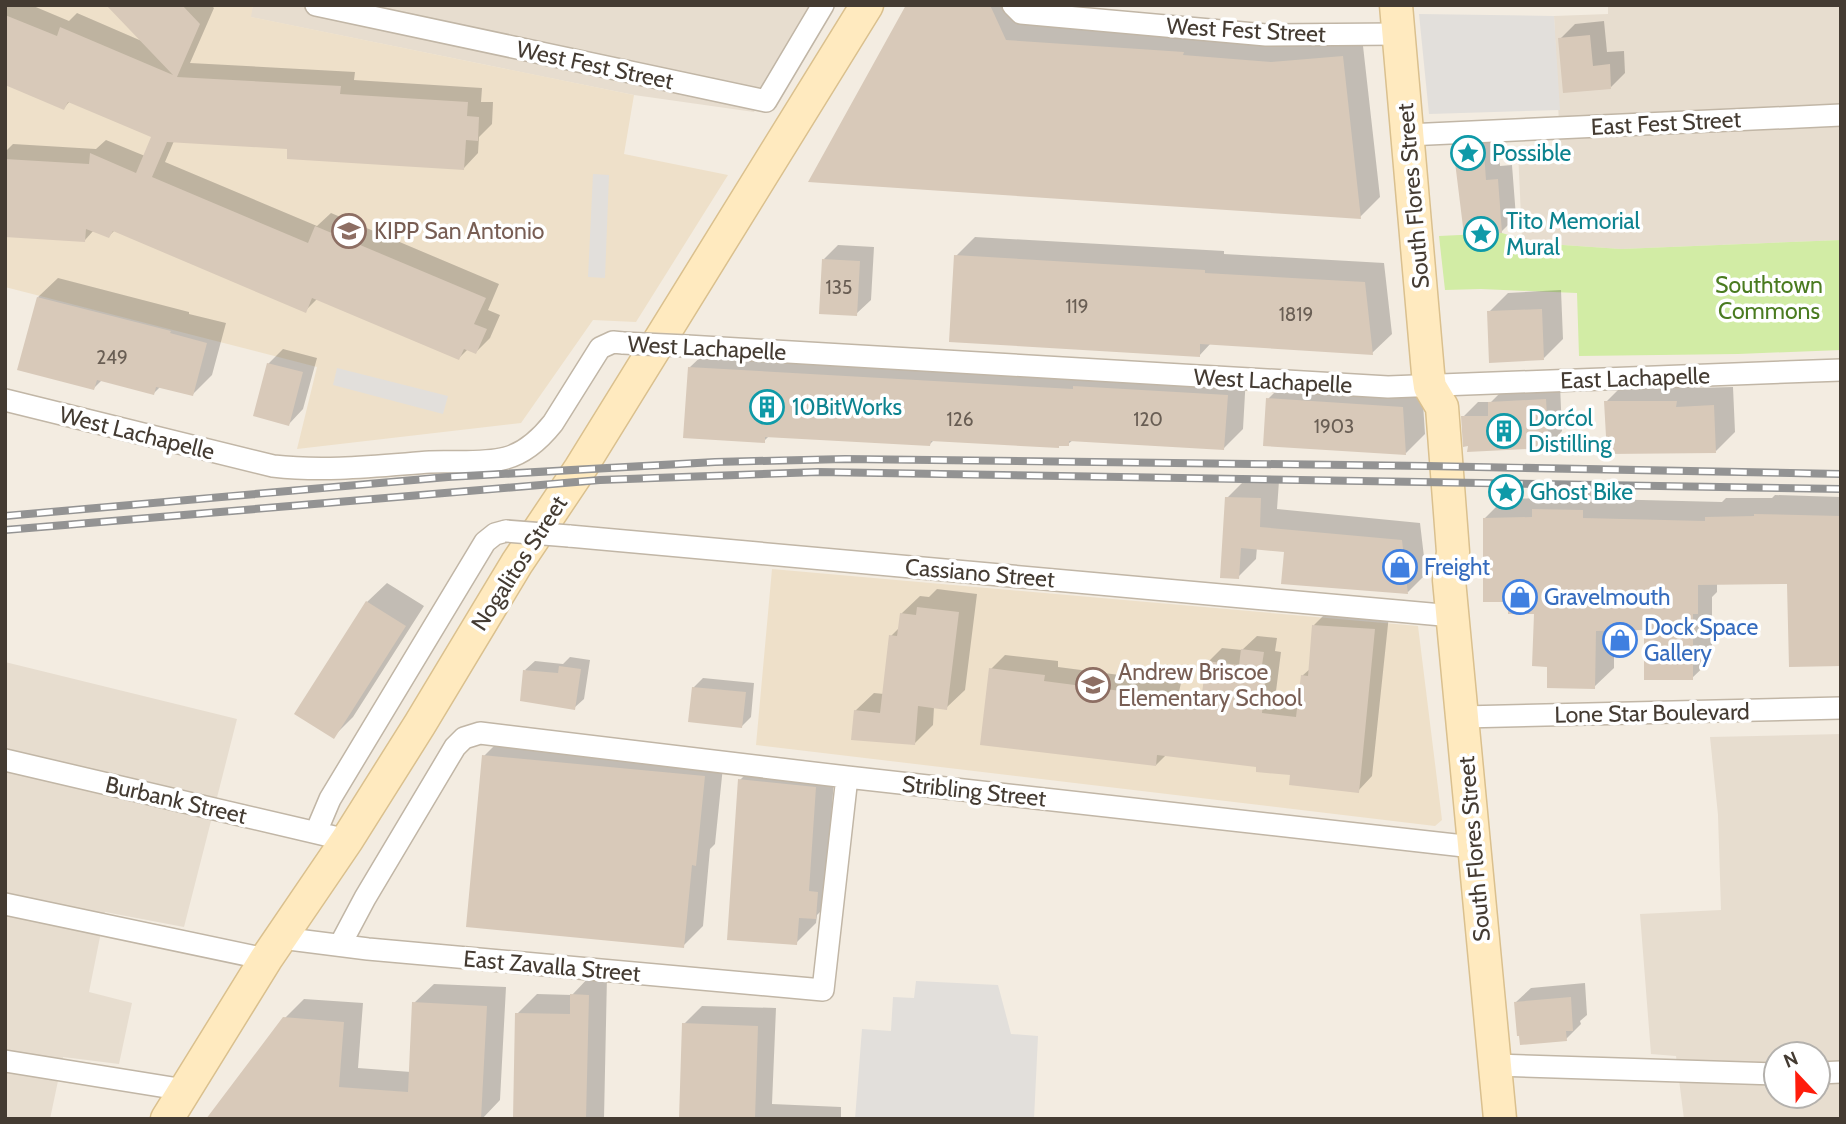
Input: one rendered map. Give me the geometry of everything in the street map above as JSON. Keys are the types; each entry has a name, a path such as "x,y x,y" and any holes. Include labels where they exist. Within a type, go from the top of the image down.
{"main road":[{"name":"Nogalitos Street","path":"167,1119 273,948 347,840 421,724 517,563 580,469 867,5"},
{"name":"South Flores Street","path":"1398,20 1430,387 1423,408 1427,466 1436,552 1449,580 1500,1119"}],"street":[{"name":"West Fest Street","path":"316,5 766,101 823,5"},
{"name":"West Fest Street","path":"1013,5 1021,13 1265,35 1398,20"},
{"name":"East Fest Street","path":"1407,135 1841,115"},
{"name":"West Lachapelle","path":"5,400 273,466 335,469 506,458 530,447 544,435 600,348 613,342 1388,387 1430,387"},
{"name":"East Lachapelle","path":"1430,387 1841,370"},
{"name":"Cassiano Street","path":"506,531 1453,616"},
{"name":"Nogalitos Street","path":"316,832 330,799 485,542 495,534 506,531"},
{"name":"Lone Star Boulevard","path":"1462,717 1841,709"},
{"name":"Stribling Street","path":"340,945 455,747 464,738 480,733 1473,847"},
{"name":"Burbank Street","path":"5,760 347,840"},
{"name":"East Zavalla Street","path":"5,904 273,948 340,945 823,990 847,777"},
{"path":"5,1061 185,1090"},
{"path":"1495,1065 1762,1074"}],"shaded area":[{"name":"KIPP San Antonio","path":"5,5 253,5 251,17 634,95 624,154 728,175 636,322 593,320 521,423 297,449 317,367 5,287"},
{"path":"253,5 818,5 754,112 634,95 250,17"},
{"path":"1608,5 1841,5 1841,240 1621,249 1534,243 1522,239 1518,150 1560,146 1554,16 1608,14"},
{"path":"1419,14 1554,16 1560,110 1429,114"},
{"path":"593,174 609,175 605,278 588,277"},
{"path":"337,368 448,396 443,414 333,385"},
{"name":"Andrew Briscoe Elementary School","path":"772,569 1418,626 1442,820 1435,826 756,745"},
{"path":"5,662 237,719 184,927 105,912 89,992 132,1003 119,1064 63,1057 50,1119 5,1119"},
{"path":"1841,734 1841,1119 1684,1119 1676,1056 1651,1054 1640,914 1721,910 1718,815 1710,737"},
{"path":"916,981 998,985 1011,1034 1038,1036 1034,1119 855,1119 862,1029 891,1031 893,997 914,998"}],"green space":[{"name":"Southtown Commons","path":"1502,233 1534,243 1621,249 1841,240 1841,350 1579,356 1577,293 1445,290 1439,236"}],"building":[{"path":"106,5 182,5 200,24 177,77 341,86 340,94 468,102 467,116 479,117 478,141 466,140 464,170 287,159 287,149 167,142 152,177 308,243 315,226 486,298 474,324 487,329 476,354 464,349 459,360 312,298 306,313 113,231 109,238 86,229 85,242 5,237 5,159 89,164 90,153 136,173 151,137 68,102 64,110 5,85 5,15 57,36 60,27 173,75"},
{"path":"906,5 990,5 1006,40 1184,52 1183,55 1271,62 1343,56 1361,219 808,182"},
{"path":"1590,35 1593,66 1610,64 1611,89 1563,93 1558,38"},
{"path":"1484,151 1486,180 1498,179 1502,233 1464,235 1454,154"},
{"path":"954,255 1365,282 1373,355 1200,344 1200,357 949,342"},
{"path":"822,259 860,261 857,316 819,314"},
{"path":"37,297 171,331 170,333 207,343 193,396 156,387 154,395 97,380 94,390 17,370"},
{"path":"1542,309 1544,360 1489,363 1487,311"},
{"path":"267,363 303,372 289,426 253,416"},
{"path":"688,367 1228,395 1224,450 1069,441 1069,446 1059,448 931,441 930,446 765,437 765,443 683,438"},
{"path":"1266,398 1403,407 1406,455 1263,446"},
{"name":"Dorćol Distilling","path":"1546,399 1549,448 1467,452 1468,446 1463,447 1461,416 1488,416 1488,402"},
{"path":"1604,401 1677,401 1676,407 1714,405 1716,453 1607,454"},
{"path":"1225,497 1261,498 1260,527 1402,540 1408,594 1281,584 1284,552 1241,548 1239,579 1220,578"},
{"path":"1532,509 1583,510 1583,518 1705,521 1705,517 1754,514 1841,516 1841,666 1789,667 1787,584 1698,585 1698,614 1693,614 1693,680 1644,680 1644,630 1596,631 1595,689 1547,688 1547,667 1532,666 1534,614 1508,614 1508,602 1483,602 1483,518 1532,517"},
{"path":"366,601 406,626 334,739 294,714"},
{"path":"917,607 959,612 947,710 918,706 915,745 851,740 854,710 880,713 889,635 897,636 900,613 916,615"},
{"path":"1312,625 1375,629 1359,793 1289,785 1290,775 1256,772 1256,767 1157,755 1156,766 980,745 989,668 1045,675 1044,681 1167,697 1166,706 1200,710 1206,661 1239,665 1241,649 1264,652 1262,665 1267,666 1262,713 1296,717 1301,675 1308,676"},
{"path":"559,666 581,669 575,710 520,701 523,670 558,673"},
{"path":"692,687 746,692 742,728 688,722"},
{"path":"482,755 705,776 696,866 692,865 684,948 466,927"},
{"path":"738,779 816,787 809,891 818,892 816,919 799,918 797,945 727,940"},
{"path":"570,994 589,995 586,1119 513,1119 515,1013 570,1014"},
{"path":"1571,997 1573,1031 1566,1031 1567,1041 1520,1045 1514,1002"},
{"path":"412,1002 487,1006 481,1119 206,1119 283,1017 344,1022 339,1087 408,1092"},
{"path":"682,1023 758,1026 755,1119 679,1119"}],"railway":[{"path":"5,516 448,477 715,462 845,459 1841,474"},
{"path":"5,530 600,480 818,472 1841,489"}],"place":[{"name":"Possible","path":"1468,153"},
{"name":"KIPP San Antonio","path":"349,231"},
{"name":"Tito Memorial Mural","path":"1481,234"},
{"name":"10BitWorks","path":"767,407"},
{"name":"Dorćol Distilling","path":"1504,431"},
{"name":"Ghost Bike","path":"1506,492"},
{"name":"Freight","path":"1400,567"},
{"name":"Gravelmouth","path":"1520,597"},
{"name":"Dock Space Gallery","path":"1620,640"},
{"name":"Andrew Briscoe Elementary School","path":"1093,685"}]}
